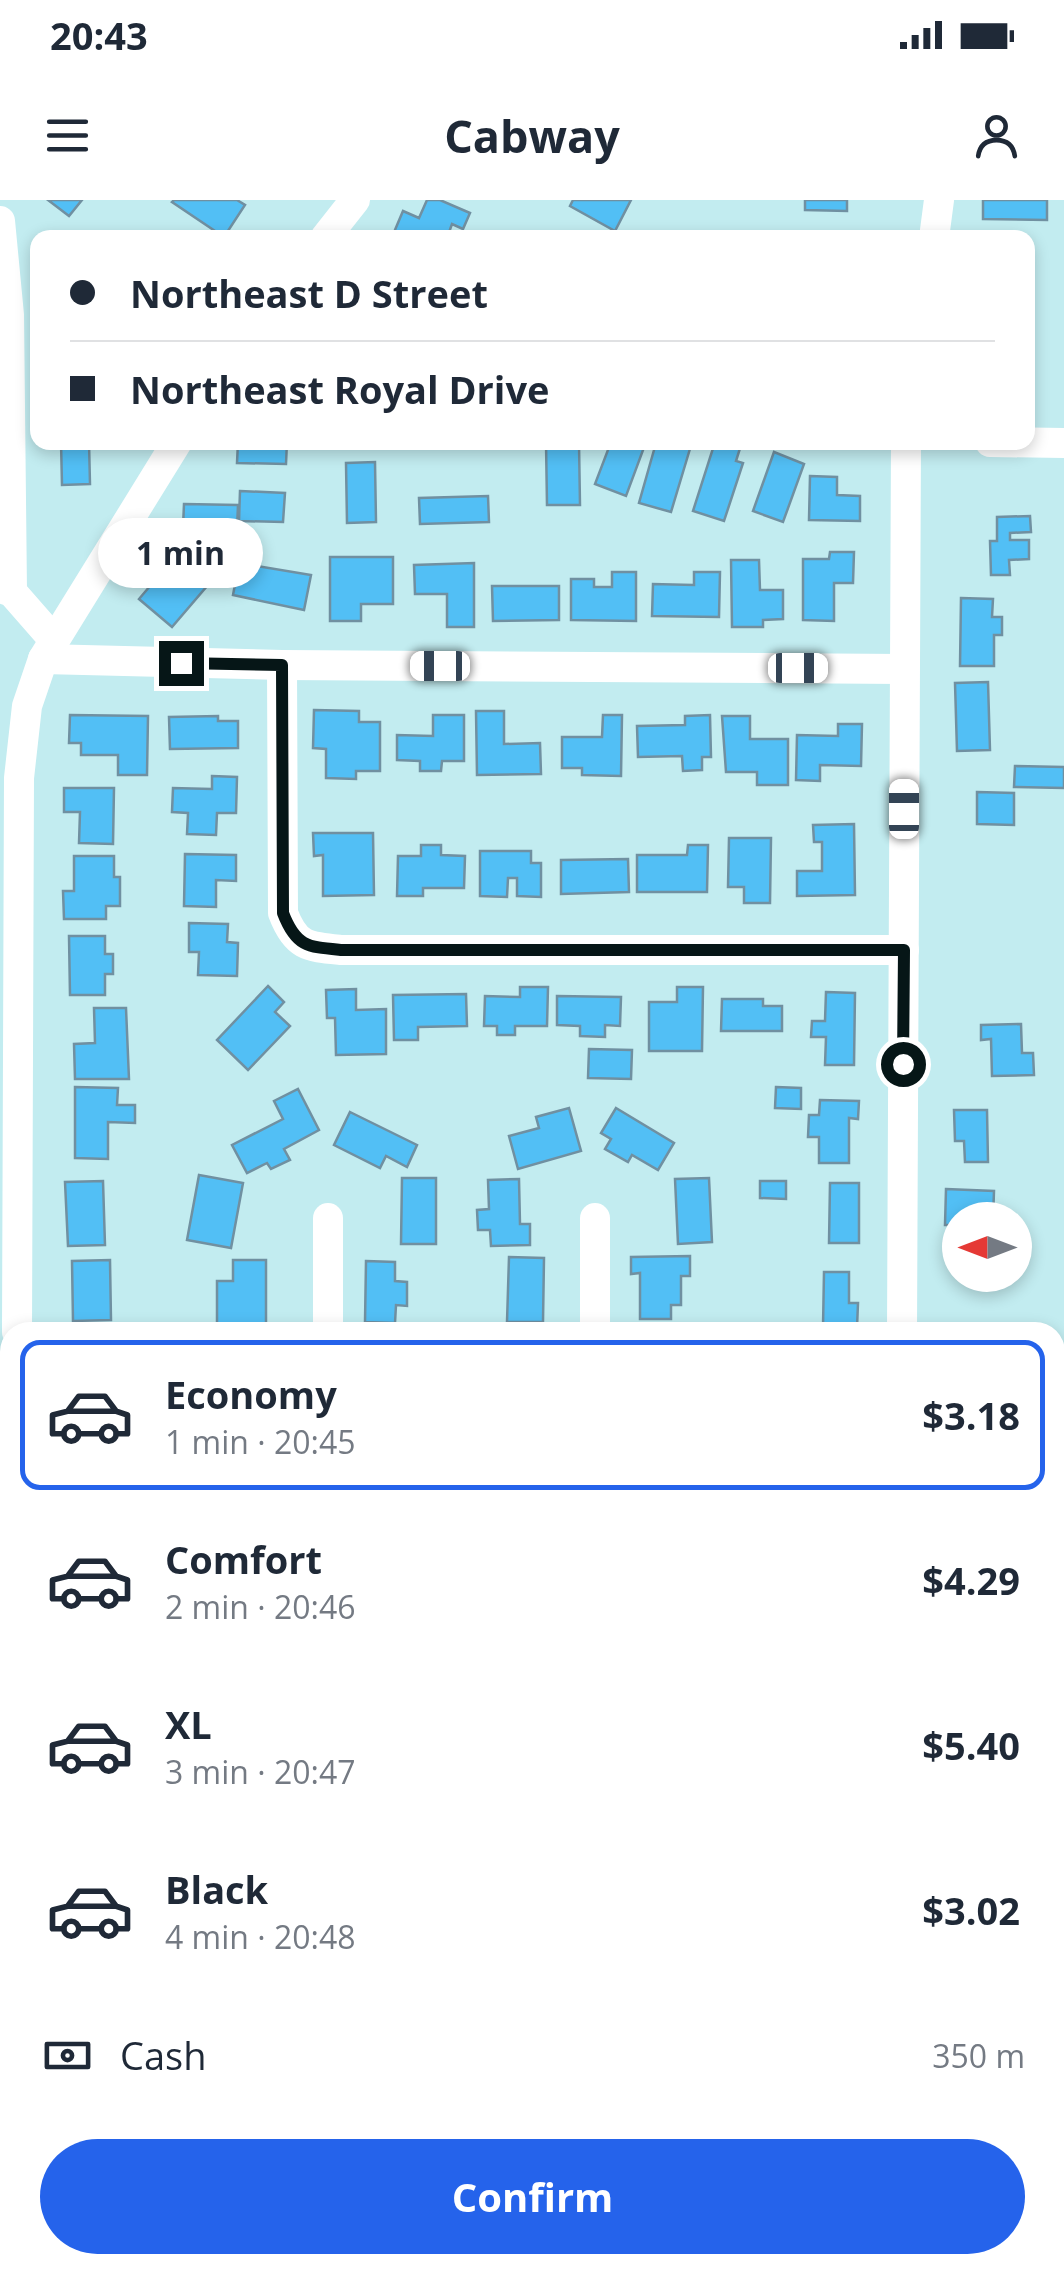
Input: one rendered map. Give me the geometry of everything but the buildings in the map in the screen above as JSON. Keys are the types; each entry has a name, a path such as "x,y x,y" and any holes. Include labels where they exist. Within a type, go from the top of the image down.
{"street":[{"path":"331,230 355,200"},
{"path":"935,230 940,200"},
{"path":"0,221 10,315 6,590 48,650"},
{"path":"1035,443 1064,443"},
{"path":"17,1322 9,1227 9,914 26,706 48,650 171,450"},
{"path":"902,1322 906,450"},
{"path":"48,650 282,665 904,669"},
{"path":"282,665 283,913 290,931 300,942 315,948 342,950 904,950"},
{"path":"328,1218 328,1322"},
{"path":"595,1218 595,1322"}],"route":[{"path":"181,663 282,665 283,913 290,931 300,942 315,948 342,950 904,950 903,1064"}]}
